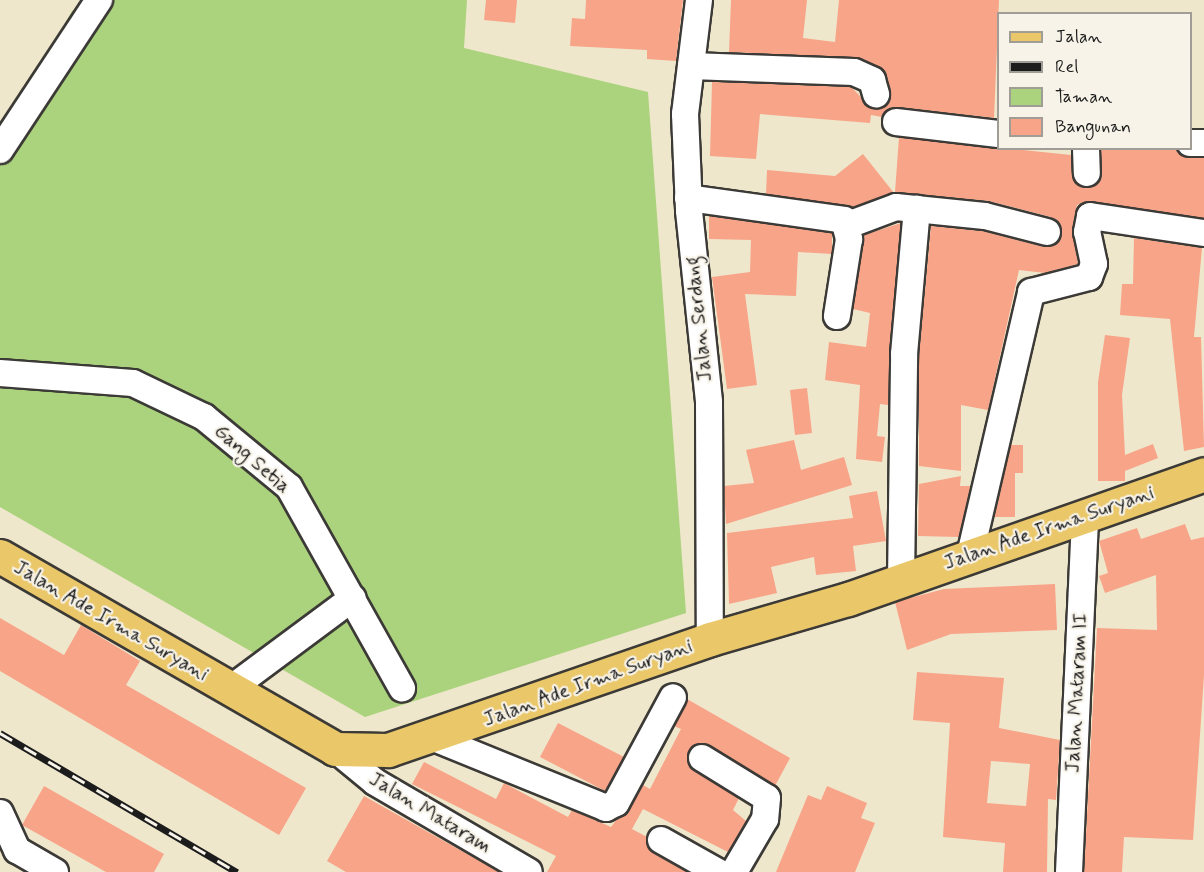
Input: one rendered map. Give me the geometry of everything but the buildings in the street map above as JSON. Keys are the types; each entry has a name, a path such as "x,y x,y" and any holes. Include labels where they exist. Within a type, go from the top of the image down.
{"main road":[{"name":"Jalan Ade Irma Suryani","path":"0,556 335,749 388,750 434,738 710,639 901,580 1204,474"}],"street":[{"path":"0,150 99,0"},
{"name":"Jalan Serdang","path":"699,0 685,114 688,198 709,402 710,639"},
{"path":"691,66 854,72 872,80 876,94"},
{"path":"897,122 997,134"},
{"path":"1072,150 1086,157"},
{"path":"688,198 799,209 836,216 848,225"},
{"path":"848,225 881,208 917,209 985,216 1047,231"},
{"path":"901,580 903,366 917,209"},
{"path":"970,555 1031,292 1089,277 1094,264 1087,226 1090,216 1204,233"},
{"path":"837,316 848,225"},
{"name":"Gang Setia","path":"0,373 133,383 204,417 289,487 402,688"},
{"name":"Jalan Mataram II","path":"1069,872 1085,514"},
{"path":"229,690 352,598"},
{"path":"434,738 606,808 616,803 673,697"},
{"name":"Jalan Mataram","path":"335,749 375,782 529,872"},
{"path":"702,758 767,798 765,819 734,872"},
{"path":"0,813 16,850 55,872"},
{"path":"661,840 718,872"}],"green space":[{"path":"88,0 467,0 464,48 648,92 686,613 365,717 0,507 0,141 72,11"}],"railway":[{"path":"0,733 237,872"}]}
